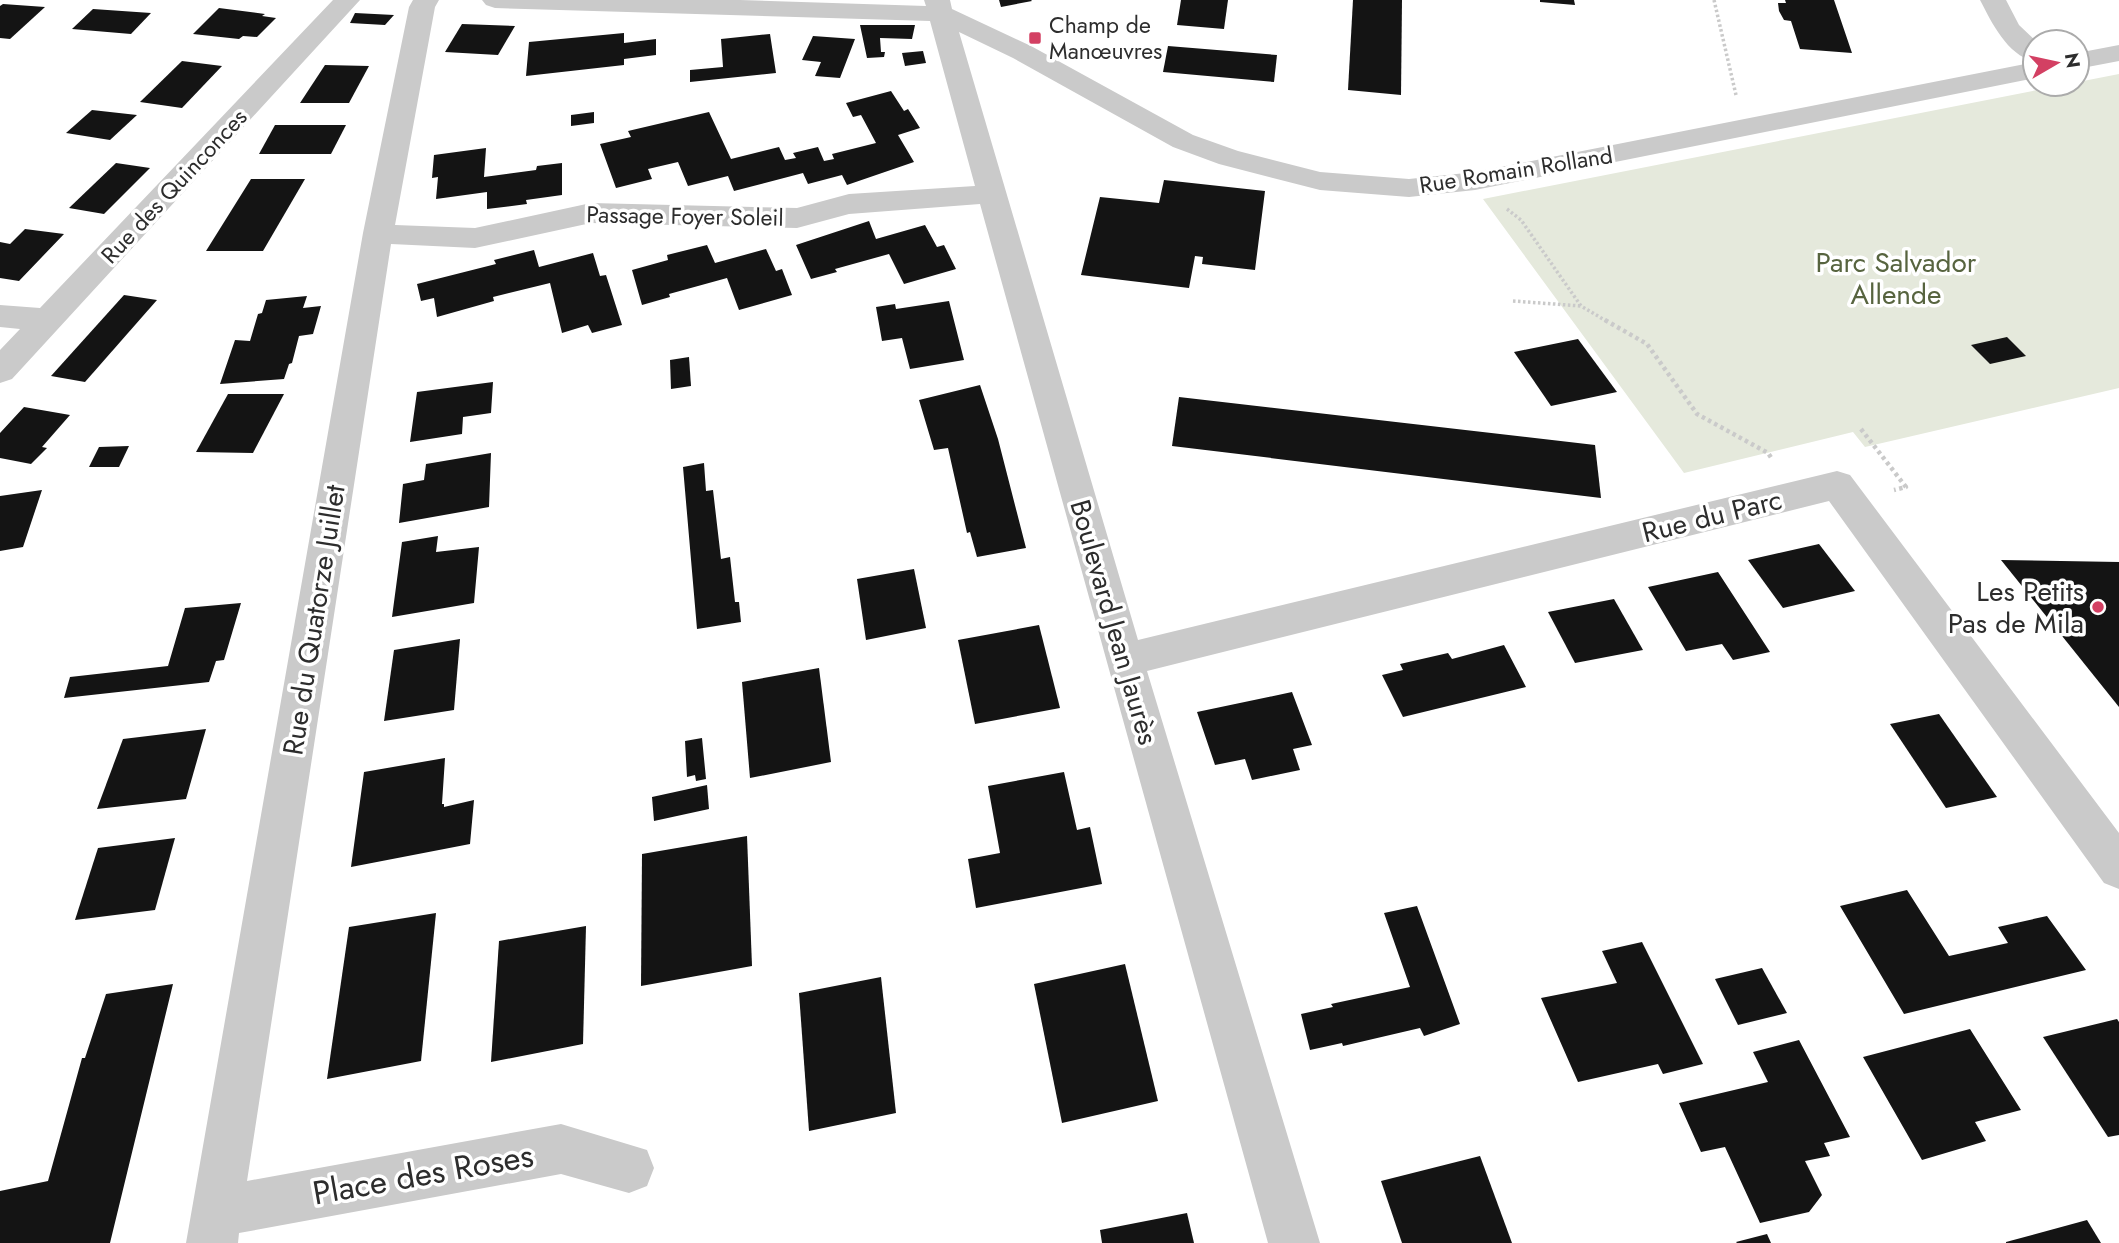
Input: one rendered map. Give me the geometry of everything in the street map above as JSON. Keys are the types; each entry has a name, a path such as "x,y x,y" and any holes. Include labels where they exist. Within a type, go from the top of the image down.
{"street":[{"name":"Rue des Quinconces","path":"0,371 347,0"},
{"name":"Rue du Quatorze Juillet","path":"214,1227 378,233 422,7 426,0"},
{"path":"495,0 940,7"},
{"path":"1993,0 2008,29 2021,41"},
{"name":"Rue Romain Rolland","path":"940,7 1184,141 1229,158 1320,181 1409,188 1475,181 2021,73"},
{"name":"Boulevard Jean Jaurès","path":"940,7 1124,660 1294,1243"},
{"path":"2091,58 2119,53"},
{"name":"Passage Foyer Soleil","path":"378,233 476,238 560,217 591,213 797,218 849,204 993,194"},
{"path":"0,316 48,320"},
{"name":"Rue du Parc","path":"1124,660 1837,485 2119,868"},
{"name":"Place des Roses","path":"214,1227 561,1149 629,1168"}],"path":[{"path":"1714,0 1743,129"},
{"path":"1475,181 1521,220 1581,306 1647,344 1697,414 1768,453 1799,494"},
{"path":"1513,301 1581,306"},
{"path":"1861,429 1873,445"}],"green space":[{"name":"Parc Salvador Allende","path":"2119,74 2119,388 1865,447 1853,432 1684,473 1483,199 2021,93 2021,98 2091,98 2091,80"}],"building":[{"path":"999,0 1031,0 1032,1 1001,7"},
{"path":"1181,0 1228,0 1224,29 1177,25"},
{"path":"1353,0 1402,0 1401,95 1348,90"},
{"path":"1574,0 1575,5 1540,2"},
{"path":"1785,0 1834,0 1852,53 1800,49 1791,21 1784,20 1779,11 1778,3 1786,3"},
{"path":"0,6 45,7 10,39 0,38"},
{"path":"219,8 276,18 257,37 243,36 239,39 193,34"},
{"path":"93,9 151,13 131,34 72,29"},
{"path":"355,13 394,15 385,25 350,23"},
{"path":"462,24 515,26 498,55 445,52"},
{"path":"860,25 915,25 912,39 880,38 884,57 867,58"},
{"path":"624,33 624,43 656,39 656,55 624,59 624,65 526,76 529,42"},
{"path":"770,34 776,73 690,82 690,70 723,67 721,39"},
{"path":"813,36 855,39 840,78 815,76 821,62 802,60"},
{"path":"1168,46 1277,55 1274,82 1163,72"},
{"path":"923,51 926,63 905,66 902,53"},
{"path":"182,61 222,66 182,108 140,102"},
{"path":"325,65 369,66 349,103 300,103"},
{"path":"891,91 904,111 908,109 920,128 898,135 914,162 847,185 842,175 808,184 803,173 734,191 728,176 688,186 678,162 648,169 652,179 616,188 600,144 631,137 628,131 709,112 731,159 779,147 785,160 796,158 793,153 818,147 824,161 834,159 832,154 876,143 861,115 853,117 846,103"},
{"path":"92,110 137,115 110,140 66,133"},
{"path":"594,112 594,123 571,126 571,115"},
{"path":"275,125 346,125 331,154 259,154"},
{"path":"486,148 484,177 536,170 537,166 562,163 562,195 526,200 527,204 487,209 487,192 436,199 438,177 432,178 434,155"},
{"path":"116,163 150,168 104,214 69,208"},
{"path":"251,179 305,179 263,251 206,251"},
{"path":"1164,180 1265,191 1255,270 1202,264 1203,257 1195,256 1189,288 1081,275 1100,197 1159,203"},
{"path":"869,221 876,239 925,225 937,247 944,245 956,269 904,284 889,254 835,269 837,272 811,279 796,245"},
{"path":"25,229 64,234 19,281 0,278 0,242 10,244"},
{"path":"707,245 715,263 766,249 776,271 782,269 792,295 739,310 727,278 669,294 670,297 642,305 632,270 668,260 667,255"},
{"path":"534,250 539,267 593,253 600,276 606,275 622,325 592,333 588,325 562,333 550,283 493,297 494,301 437,317 434,298 421,301 417,284 496,264 494,260"},
{"path":"124,295 157,300 85,382 51,376"},
{"path":"307,296 303,308 321,306 313,334 299,336 292,363 289,364 284,379 220,384 235,340 250,341 258,314 262,313 266,300"},
{"path":"949,301 964,360 910,369 902,338 882,341 876,307 895,304 896,309"},
{"path":"2007,337 2026,356 1990,364 1971,345"},
{"path":"1578,339 1617,392 1551,406 1514,352"},
{"path":"689,357 691,386 671,389 670,360"},
{"path":"493,382 491,413 463,417 462,434 410,442 417,392"},
{"path":"980,385 998,439 1026,548 977,557 970,532 967,533 948,448 934,450 919,400"},
{"path":"228,394 284,394 253,453 196,452"},
{"path":"1179,397 1595,445 1601,498 1172,446"},
{"path":"24,407 70,415 42,447 47,448 31,464 0,458 0,433"},
{"path":"129,446 119,467 89,467 99,447"},
{"path":"491,453 489,507 399,523 403,484 424,480 426,464"},
{"path":"704,463 706,491 713,490 721,559 730,557 735,602 739,602 741,622 697,629 683,467"},
{"path":"42,490 23,547 0,551 0,496"},
{"path":"438,536 436,552 479,547 474,603 392,617 402,542"},
{"path":"1819,544 1855,591 1783,608 1748,560"},
{"path":"2001,560 2119,562 2119,707"},
{"path":"914,569 926,628 866,640 857,579"},
{"path":"1718,572 1770,652 1733,660 1722,644 1686,651 1648,587"},
{"path":"1614,599 1643,650 1575,663 1548,612"},
{"path":"241,603 224,660 216,661 209,682 64,698 70,677 168,666 185,608"},
{"path":"1039,625 1060,708 975,724 958,640"},
{"path":"460,639 454,710 384,721 394,650"},
{"path":"1504,645 1526,687 1403,717 1382,675 1403,670 1400,664 1448,653 1452,659"},
{"path":"819,668 831,762 750,778 742,682"},
{"path":"1292,692 1312,745 1293,749 1300,770 1252,780 1245,759 1215,765 1197,712"},
{"path":"1939,714 1997,797 1946,808 1890,724"},
{"path":"206,729 186,799 97,809 123,739"},
{"path":"702,738 706,779 696,781 695,775 687,777 685,741"},
{"path":"445,758 444,807 474,800 470,844 351,867 364,772"},
{"path":"1064,772 1077,830 1090,827 1102,884 976,908 968,859 1000,853 988,786"},
{"path":"707,785 709,809 654,821 652,797"},
{"path":"747,836 752,966 641,986 642,854"},
{"path":"175,838 155,910 75,920 98,848"},
{"path":"1907,890 1949,956 2008,943 1998,927 2047,916 2086,970 1904,1014 1840,906"},
{"path":"1417,906 1460,1024 1424,1036 1420,1028 1343,1046 1342,1043 1310,1050 1301,1014 1333,1007 1331,1004 1410,987 1384,913"},
{"path":"436,913 421,1061 327,1079 349,927"},
{"path":"586,926 583,1044 491,1062 499,941"},
{"path":"1642,942 1703,1064 1663,1074 1658,1064 1578,1082 1541,998 1617,983 1602,951"},
{"path":"1125,964 1158,1101 1062,1123 1034,984"},
{"path":"1762,968 1787,1013 1738,1025 1715,979"},
{"path":"881,977 896,1113 809,1131 799,993"},
{"path":"173,984 110,1243 0,1243 0,1191 48,1181 82,1058 85,1058 106,994"},
{"path":"2117,1019 2119,1135 2108,1137 2043,1037"},
{"path":"1970,1029 2021,1110 1975,1122 1986,1141 1922,1160 1863,1057"},
{"path":"1799,1040 1850,1137 1824,1143 1830,1156 1805,1161 1822,1195 1809,1212 1760,1223 1725,1147 1701,1152 1679,1103 1768,1082 1753,1052"},
{"path":"1480,1156 1512,1243 1402,1243 1381,1181"},
{"path":"1187,1213 1194,1243 1102,1243 1100,1230"},
{"path":"2087,1220 2101,1243 2006,1243 2006,1242"},
{"path":"1767,1234 1771,1243 1736,1242"}],"place":[{"name":"Champ de Manœuvres","path":"1035,38"},
{"name":"Les Petits Pas de Mila","path":"2098,607"}]}
